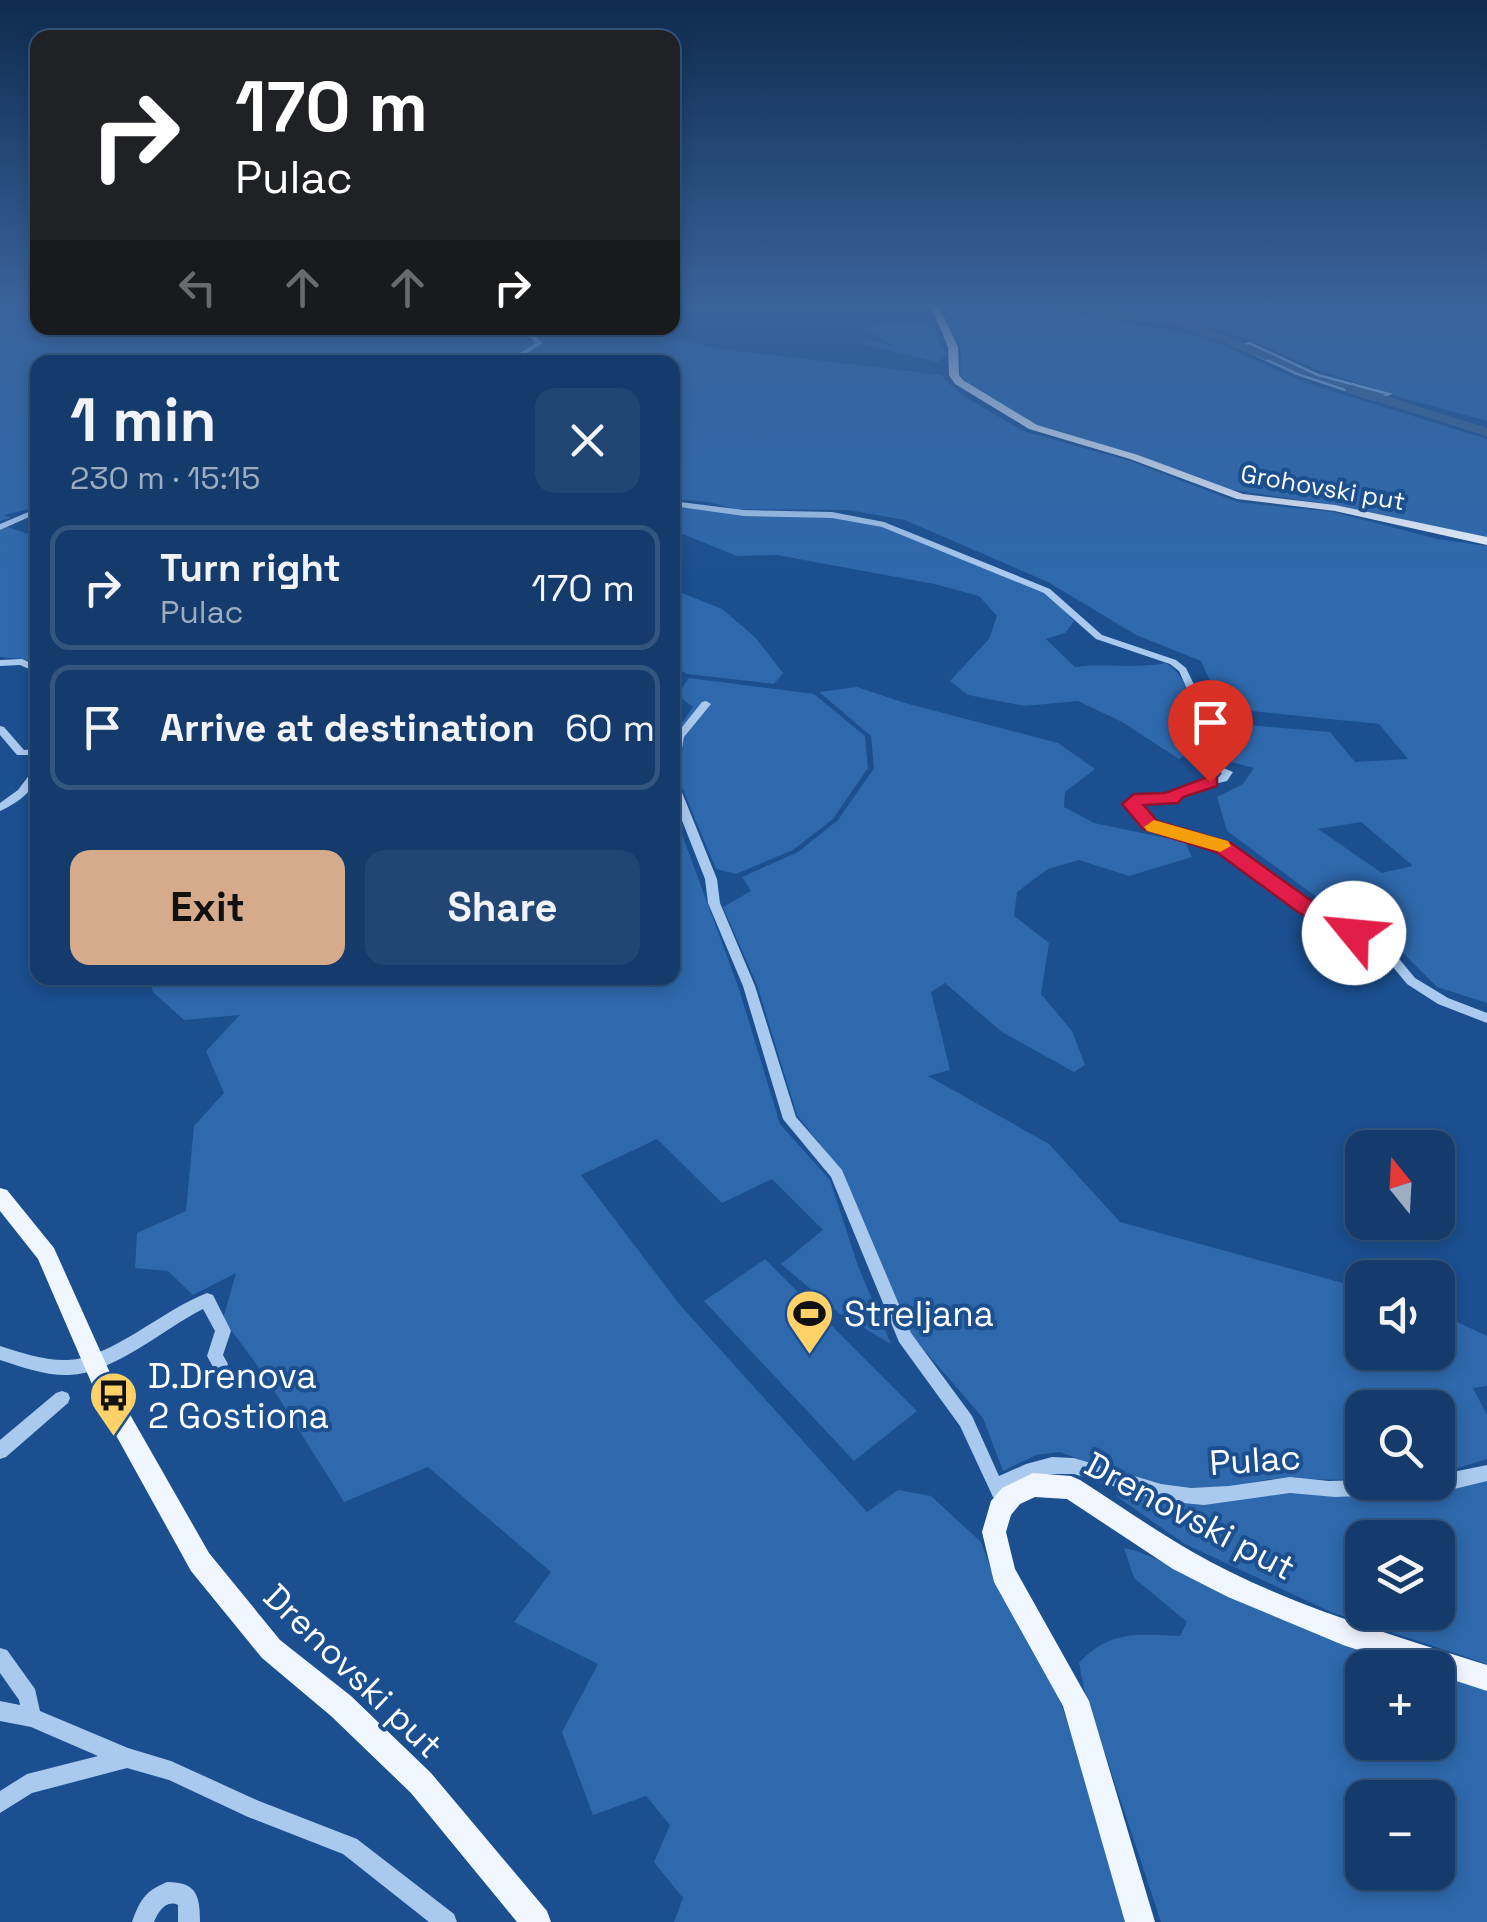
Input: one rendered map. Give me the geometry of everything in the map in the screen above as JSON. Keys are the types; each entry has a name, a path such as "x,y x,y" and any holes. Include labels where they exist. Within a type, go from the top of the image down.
{"main road":[{"name":"Grohovski put","path":"978,394 1033,427 1134,457 1241,497 1335,508 1487,541"},
{"name":"Drenovski put","path":"0,1196 46,1254 94,1365 182,1536 230,1602 282,1660 354,1718 421,1783 536,1922"},
{"name":"Drenovski put","path":"1001,1493 1048,1483 1071,1488 1182,1560 1236,1588 1343,1632 1487,1678"},
{"path":"1001,1493 994,1532 1002,1573 1076,1701 1140,1922"}],"street":[{"path":"680,504 744,514 832,515 884,525 1058,597 1099,637 1173,662 1183,670 1200,707 1197,762 1228,772 1223,779 1194,786 1171,799 1134,800 1132,804 1142,819 1160,830 1214,843 1237,855 1306,907 1378,946 1410,981 1487,1018"},
{"path":"0,526 30,513"},
{"path":"0,662 30,666"},
{"path":"680,736 706,704"},
{"path":"0,729 21,753 30,752"},
{"path":"0,808 30,782"},
{"path":"680,797 711,879 714,903 749,986 790,1118 838,1174 872,1264 906,1337 966,1421 1001,1493"},
{"path":"0,1353 47,1368 94,1365 208,1300 224,1331 215,1356 220,1364"},
{"path":"0,1451 62,1398"},
{"name":"Pulac","path":"1001,1493 1028,1468 1064,1462 1126,1483 1190,1496 1292,1485 1332,1489 1419,1486 1487,1472"},
{"path":"0,1658 28,1696 31,1717"},
{"path":"0,1711 31,1717 350,1846 446,1922"},
{"path":"0,1803 27,1784 127,1758"},
{"path":"143,1922 154,1900 170,1892 189,1900 189,1922"}],"shaded area":[{"path":"0,394 30,394 30,509 4,515 10,518 0,521"},
{"path":"680,394 960,394 1023,431 1130,461 1237,502 1333,512 1438,539 1487,546 1487,1003 1437,987 1361,911 1318,898 1227,831 1217,797 1243,784 1254,768 1212,757 1212,722 1330,732 1355,762 1408,759 1379,724 1222,708 1201,661 1136,635 1048,582 905,520 849,510 734,509 680,500","holes":["1361,822 1412,866 1382,873 1318,829"]},
{"path":"986,394 1341,394 1487,439 1487,538 1334,505 1226,489 1138,455 1036,425"},
{"path":"1356,394 1389,394 1375,400"},
{"path":"1389,394 1487,394 1487,421"},
{"path":"680,507 731,514 832,518 884,527 1050,595 1074,621 1065,633 1046,639 1075,667 1166,663 1176,672 1190,704 1186,754 1179,759 1122,722 1078,701 1025,706 968,695 950,681 989,639 997,616 979,596 777,555 737,556 680,533"},
{"path":"8,527 30,535 30,660 0,657 0,530"},
{"path":"680,592 722,609 755,637 783,673 774,684 680,670"},
{"path":"689,678 814,694 865,736 868,768 833,819 793,850 736,874 716,869 680,783 680,726 693,707 680,697"},
{"path":"857,687 1058,743 1095,769 1065,792 1064,807 1094,823 1185,842 1192,857 1129,876 1079,860 1048,869 1017,892 1014,916 1049,943 1041,994 1072,1031 1085,1065 1074,1072 1002,1032 945,983 931,992 950,1070 928,1076 1049,1144 1120,1222 1345,1284 1345,1370 1455,1370 1455,1321 1487,1336 1487,1386 1473,1388 1487,1415 1487,1459 1455,1469 1455,1390 1345,1390 1345,1480 1269,1479 1228,1488 1179,1488 1132,1479 1060,1452 1036,1455 1003,1471 983,1418 912,1336 843,1174 797,1115 757,985 723,907 751,891 742,877 798,852 838,820 874,768 871,736 819,692"},
{"path":"680,829 739,989 780,1124 830,1180 858,1266 891,1344 840,1314 781,1264 823,1230 772,1179 722,1203 657,1139 581,1175 680,1305 867,1512 898,1490 931,1496 981,1542 992,1572 1036,1637 1132,1922 674,1922 683,1898 654,1862 670,1825 646,1796 593,1815 562,1732 598,1664 514,1622 551,1572 428,1467 344,1502 267,1379 223,1319 236,1273 193,1295 168,1271 135,1268 137,1233 186,1211 194,1126 224,1093 206,1051 240,1015 184,1020 153,992 150,985 680,985"},
{"name":"Streljana","path":"765,1259 917,1411 854,1461 704,1301"},
{"path":"1487,1479 1487,1664 1455,1653 1455,1650 1385,1630 1455,1630 1455,1520 1345,1520 1345,1617 1185,1544 1116,1496 1121,1486 1291,1491 1345,1488 1345,1500 1455,1500 1455,1481"},
{"path":"1124,1548 1369,1650 1345,1650 1345,1760 1455,1760 1455,1678 1487,1688 1487,1922 1161,1922 1085,1693 1079,1663 1113,1639 1180,1636 1187,1622 1134,1578"}],"waterway":[{"path":"1366,394 1487,432"}],"slow traffic":[{"path":"1154,827 1220,846"}],"place":[{"name":"Streljana","path":"809,1356"},
{"name":"D.Drenova 2 Gostiona","path":"113,1438"}],"route":[{"path":"1210,782 1176,793 1171,799 1141,798 1132,804 1150,825 1196,836 1224,848 1306,907 1354,933"}]}
